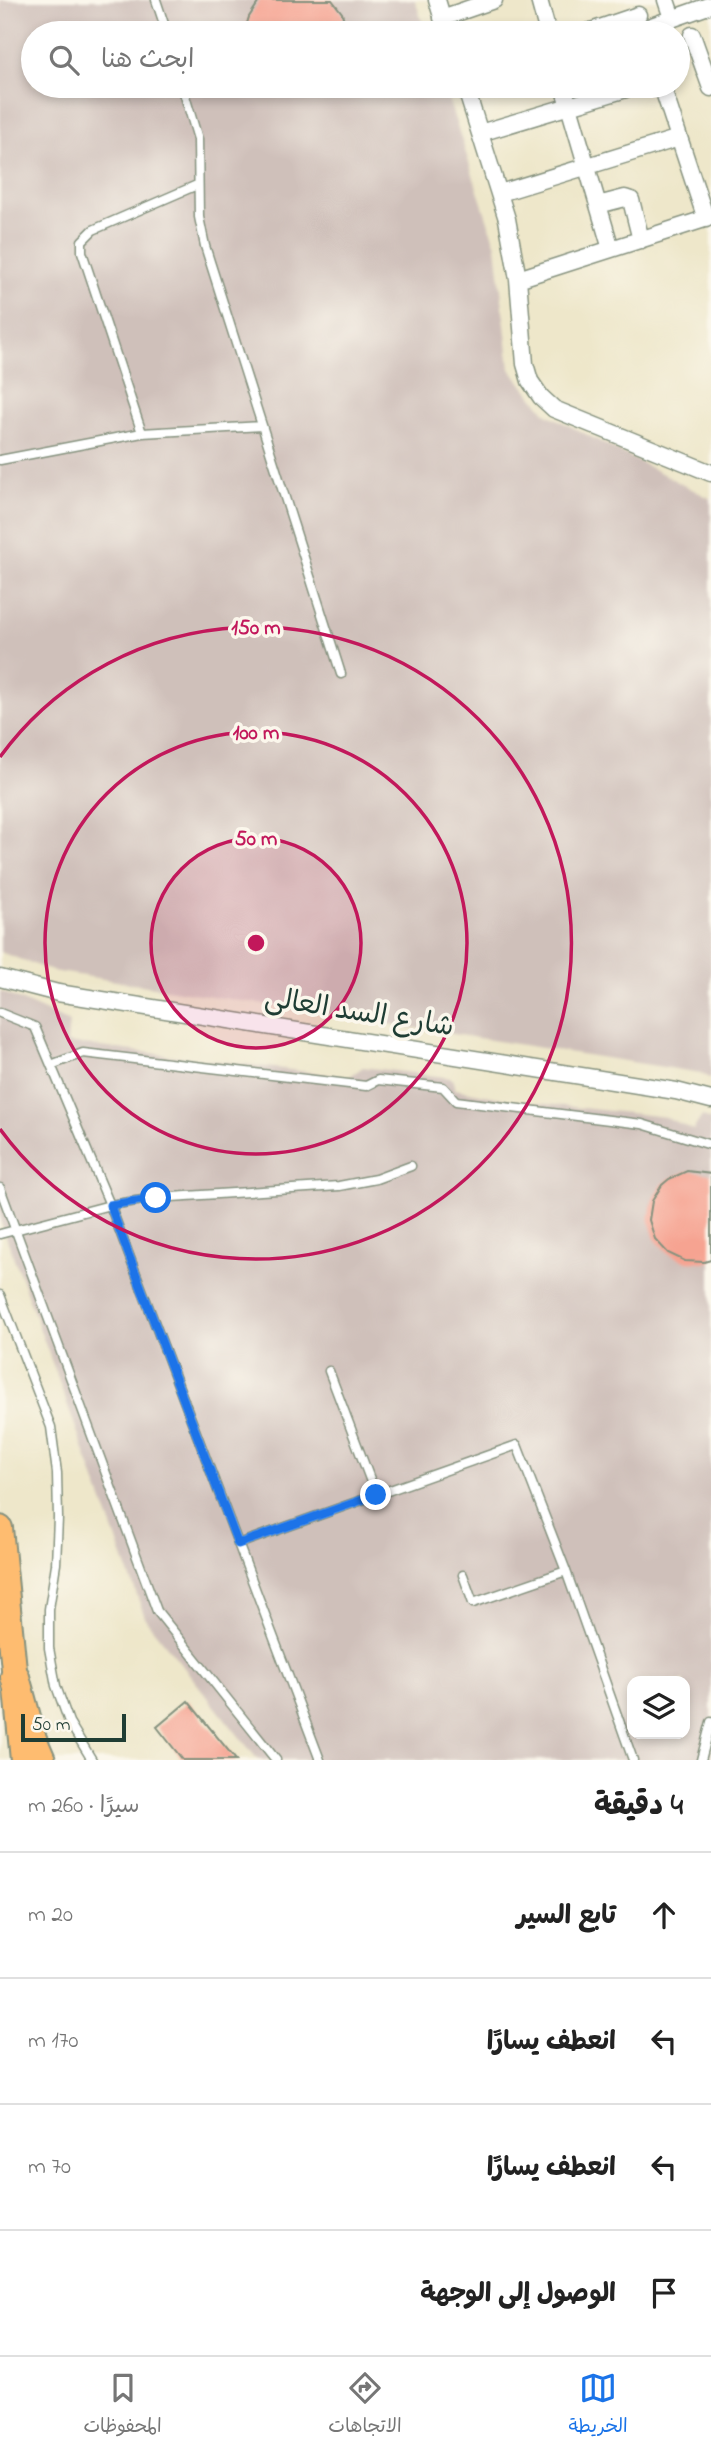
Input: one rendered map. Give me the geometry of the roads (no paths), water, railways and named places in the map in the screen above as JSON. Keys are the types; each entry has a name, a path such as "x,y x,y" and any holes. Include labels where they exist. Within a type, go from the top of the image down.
{"highway":[{"path":"15,1677 32,1739 41,1760"}],"main road":[{"path":"0,1528 23,1760"}],"street":[{"path":"437,0 443,21"},
{"path":"454,21 494,0"},
{"path":"539,0 545,21"},
{"path":"666,0 672,18"},
{"path":"639,19 672,18 711,5"},
{"path":"692,35 710,79"},
{"path":"469,98 500,193 518,279 525,364 530,381 554,409 711,473"},
{"path":"566,98 611,249"},
{"path":"480,133 595,98"},
{"path":"518,279 708,218 666,98"},
{"path":"500,193 679,138"},
{"path":"598,205 625,198 631,200 640,240"},
{"name":"شارع السد العالى","path":"0,978 58,993 676,1091 711,1100"}],"lane":[{"path":"156,0 162,21"},
{"path":"186,98 198,139 199,217 205,246 341,674"},
{"path":"142,433 82,252 82,242 93,230 198,185"},
{"path":"0,460 142,433 262,426"},
{"path":"0,1013 35,1027 110,1205 320,1760"},
{"path":"51,1065 83,1053 366,1086 378,1080 443,1087 456,1101 642,1124 711,1145"},
{"path":"0,1234 110,1205 156,1198 340,1186 411,1166"},
{"path":"0,1188 156,1611 276,1760"},
{"path":"0,1295 51,1427 57,1473 58,1518 49,1609 49,1648 56,1686 69,1722 92,1760"},
{"path":"329,1371 376,1495"},
{"path":"238,1544 517,1445 566,1571 633,1760"},
{"path":"463,1575 473,1603 566,1571"},
{"path":"701,1760 711,1721"}]}
